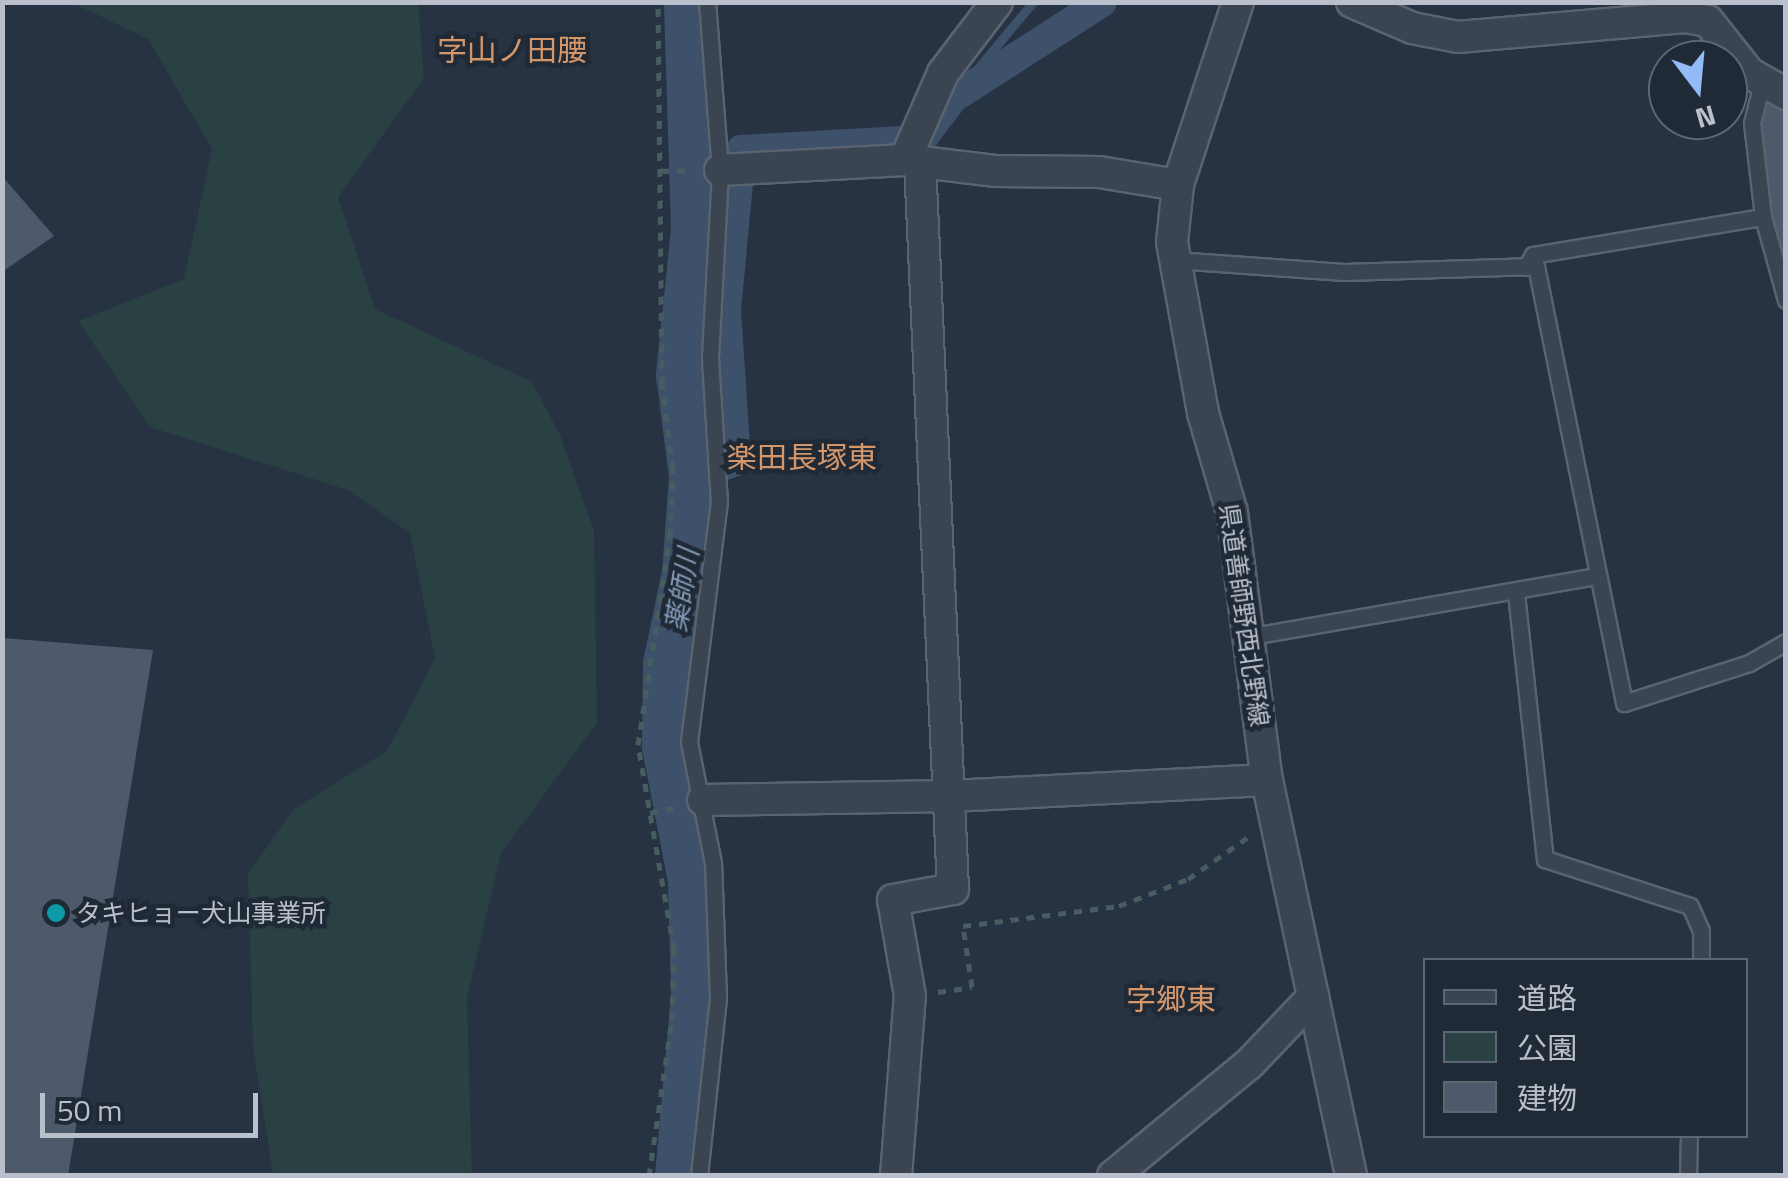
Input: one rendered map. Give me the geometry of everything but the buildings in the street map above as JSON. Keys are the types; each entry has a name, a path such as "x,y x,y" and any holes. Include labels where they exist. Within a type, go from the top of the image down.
{"street":[{"path":"896,1176 910,996 892,900 953,890 914,152 944,73 996,2"},
{"name":"県道善師野西北野線","path":"1238,2 1178,185 1175,260 1203,413 1232,512 1267,780 1350,1176"},
{"path":"1352,2 1412,28 1458,36 1685,17 1708,21 1774,88"},
{"path":"720,170 914,152 994,172 1099,172 1178,185"},
{"path":"704,800 951,796 1267,780"},
{"path":"1113,1176 1249,1064 1313,997"}],"lane":[{"path":"698,1176 718,997 718,920 704,800 690,742 718,502 710,358 720,170 707,2"},
{"path":"1774,88 1752,123 1763,217 1786,300"},
{"path":"1526,266 1533,256 1763,217"},
{"path":"1175,260 1344,272 1536,266 1594,576 1624,704 1750,664 1786,642"},
{"path":"1246,637 1516,593 1594,576"},
{"path":"1516,593 1545,859 1690,906 1700,931 1701,958"},
{"path":"1688,1176 1690,1138"}],"path":[{"path":"649,1176 672,1020 674,949 638,745 670,537 673,470 662,384 658,2"},
{"path":"910,996 972,987 963,926 1118,906 1188,878 1276,822"}],"green space":[{"path":"73,3 418,3 424,78 338,197 375,309 532,382 560,435 594,531 597,723 501,853 467,998 472,1175 273,1175 253,1047 248,873 294,809 387,751 435,658 410,533 348,490 150,427 78,321 184,279 212,149 148,39"}],"waterway":[{"name":"薬師川","path":"681,1176 697,995 694,880 668,746 669,664 688,574 695,476 682,375 697,229 690,2"},
{"path":"953,98 1033,2"},
{"path":"695,476 736,461 726,310 741,150 921,140 953,98 1102,2"}],"place":[{"name":"タキヒョー犬山事業所","path":"56,913"}],"district":[{"name":"字山ノ田腰","path":"512,50"},
{"name":"楽田長塚東","path":"802,457"},
{"name":"字郷東","path":"1171,999"}]}
